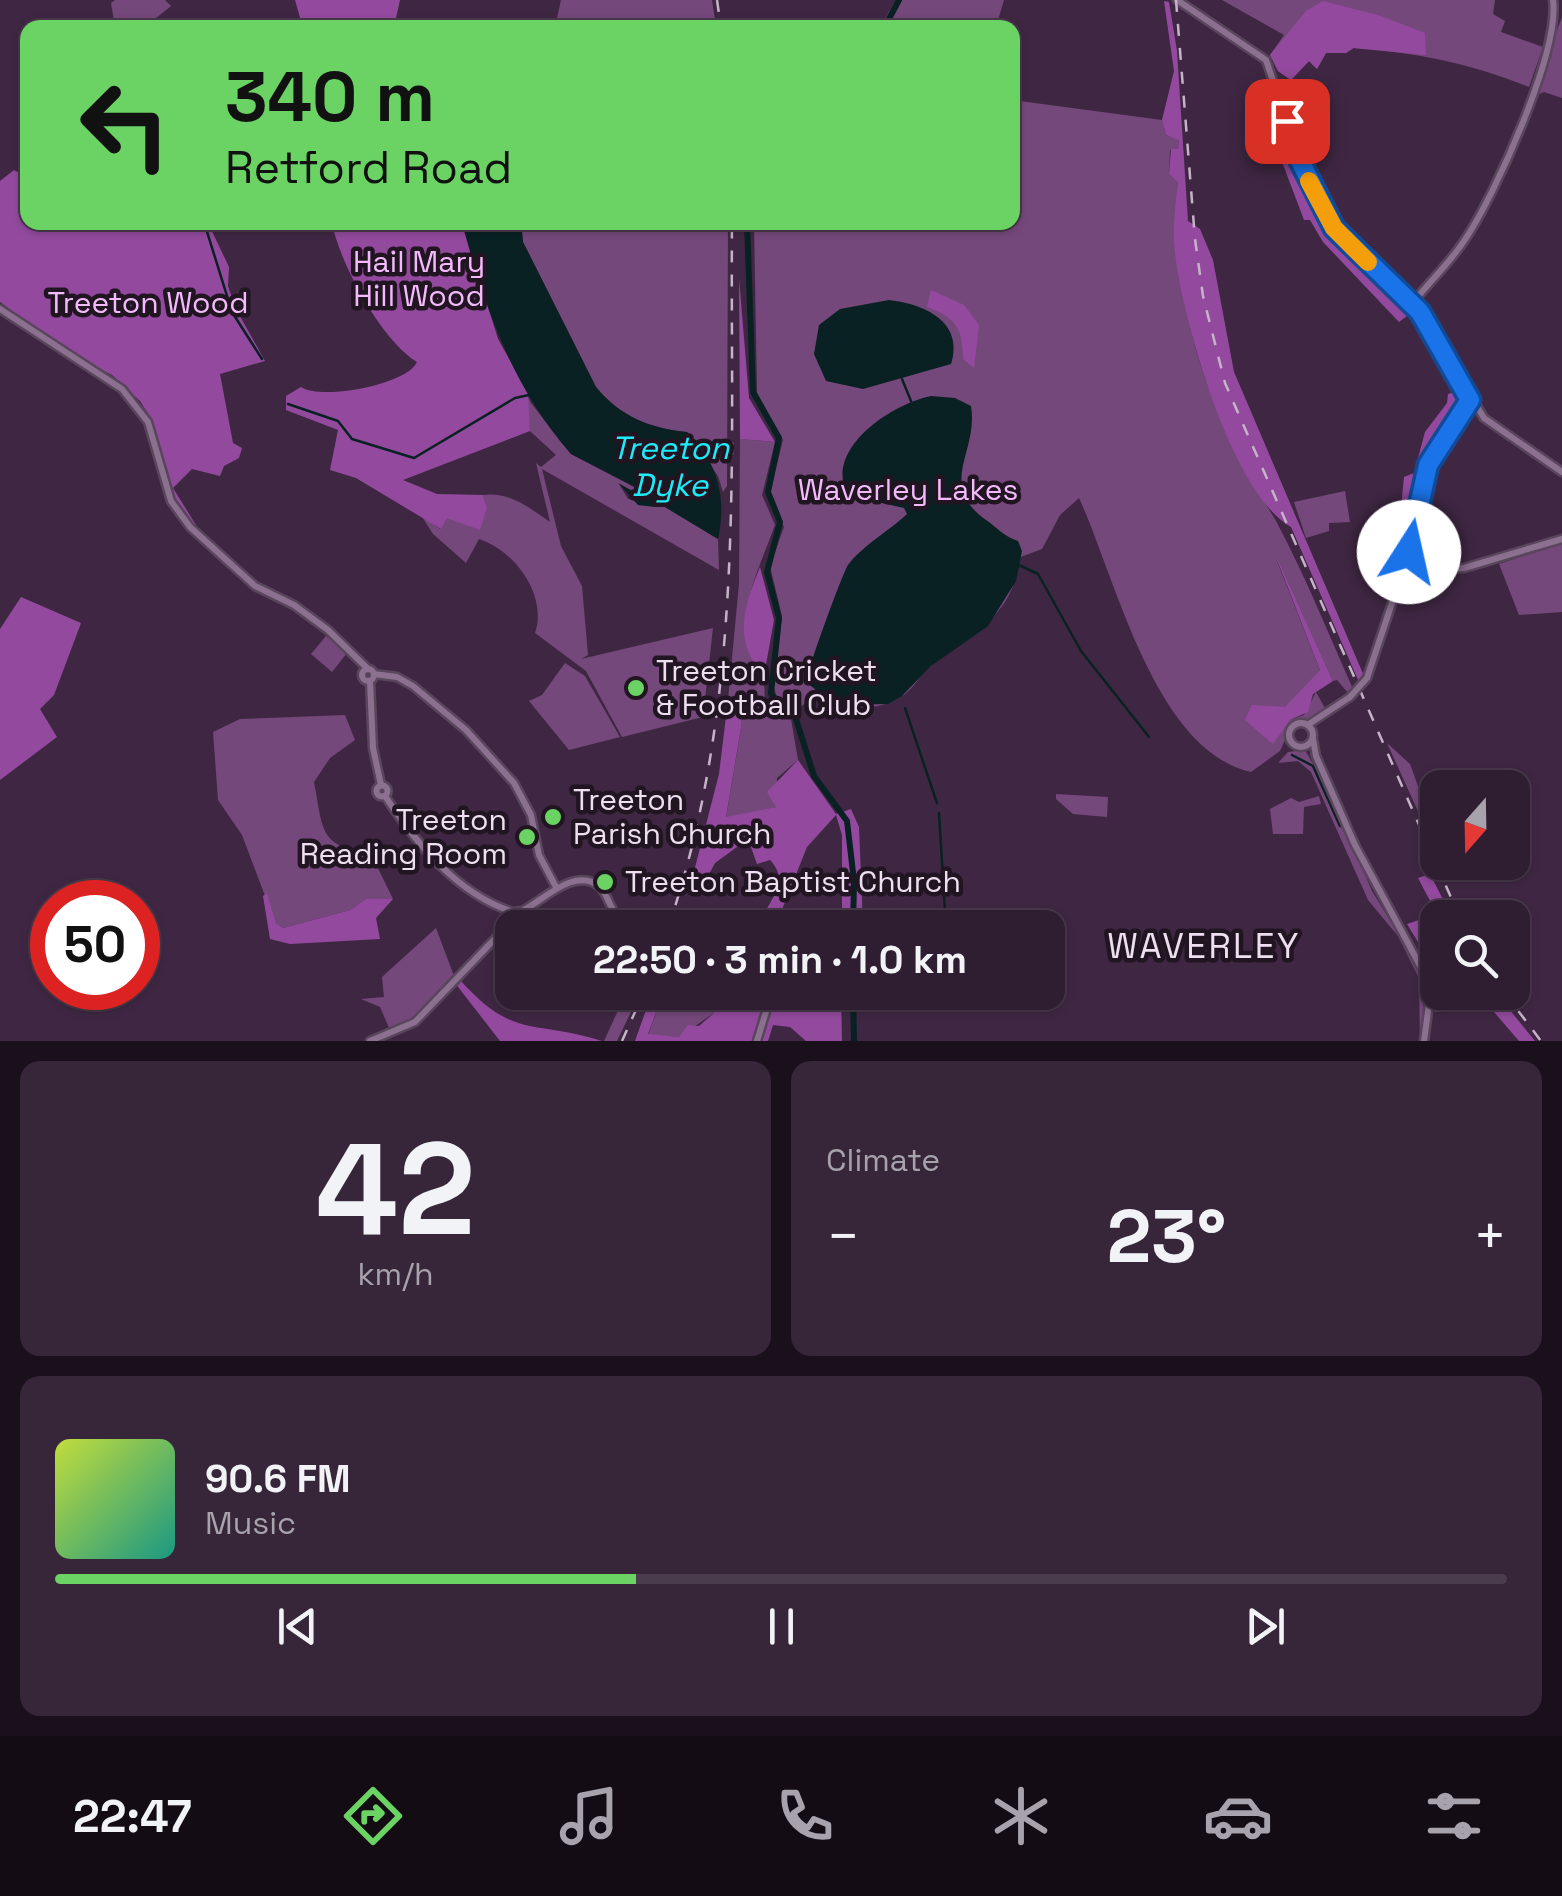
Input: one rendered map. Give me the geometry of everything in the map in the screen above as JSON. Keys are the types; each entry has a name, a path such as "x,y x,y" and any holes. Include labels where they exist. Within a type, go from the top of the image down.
{"main road":[{"path":"1177,0 1245,42 1269,63 1299,159 1334,228 1424,317 1470,400 1490,423 1562,472"},
{"path":"1414,306 1466,238 1496,185 1552,37 1553,0"},
{"path":"1420,297 1424,317"},
{"path":"0,309 110,380 136,403 148,422 171,501 190,528 254,586 294,605 360,659 368,675 381,786 388,789 385,796 434,861 507,910"},
{"path":"1303,747 1318,720 1350,697 1367,678 1403,571 1423,476 1470,400"},
{"path":"1403,571 1464,568 1562,539"},
{"path":"368,675 390,675 413,686 466,730 514,782 531,816 539,855 556,887"},
{"path":"1316,756 1293,744 1290,730 1297,723 1312,732 1316,756 1355,845 1423,971 1430,1004 1424,1041"},
{"path":"522,910 556,887 594,884 612,910"},
{"path":"370,1041 404,1030 495,936"},
{"path":"757,1041 766,1010"}],"green space":[{"path":"165,0 171,6 154,20 114,20 111,3"},
{"path":"295,0 400,0 396,20 301,20"},
{"path":"561,0 712,0 715,20 557,20"},
{"path":"896,0 1004,0 998,20 884,20"},
{"path":"1222,0 1495,0 1493,14 1505,21 1501,32 1543,47 1529,87 1443,60 1354,48 1346,53 1326,53 1317,69 1309,61 1291,80 1278,71 1270,55 1284,35"},
{"path":"1164,1 1169,2 1177,51 1188,221 1200,229 1213,260 1234,372 1364,676 1359,682 1291,527 1269,508 1229,440 1197,354 1174,243 1178,182 1169,174 1171,149 1178,149 1179,140 1166,135 1162,120 1174,71"},
{"path":"1323,1 1381,16 1425,33 1426,55 1353,48 1346,53 1326,53 1317,69 1309,61 1291,80 1278,71 1270,55 1306,11"},
{"path":"1562,17 1562,98 1544,92 1531,98"},
{"name":"Waverley Lakes","path":"1020,101 1162,120 1166,135 1179,139 1178,149 1170,150 1169,174 1178,181 1183,294 1201,365 1227,434 1287,541 1353,689 1349,694 1337,680 1333,681 1275,556 1320,670 1286,707 1276,709 1290,720 1304,715 1316,692 1326,710 1313,719 1293,723 1280,751 1251,772 1217,757 1188,731 1142,657 1079,498 1060,515 1042,549 1018,558 1016,577 1000,609 928,669 905,694 885,704 862,708 839,705 819,695 793,711 778,700 774,688 782,616 770,566 784,527 770,494 783,440 757,393 754,230 1020,230"},
{"path":"1285,135 1331,229 1415,310 1399,322 1323,242 1310,220 1304,220 1273,138"},
{"name":"Treeton Wood","path":"14,170 20,173 20,230 211,230 229,267 228,286 236,309 265,361 220,374 233,443 242,448 239,458 224,466 220,476 192,469 173,488 204,538 174,500 150,417 140,401 112,375 71,354 0,302 0,181"},
{"name":"Hail Mary Hill Wood","path":"334,230 464,230 498,339 528,393 530,431 403,480 437,494 483,495 487,507 480,530 447,518 441,529 356,478 330,470 338,430 286,410 286,396 301,387 327,392 364,388 398,377 417,362 376,319"},
{"path":"522,230 728,230 727,486 723,492 718,476 687,432 637,419 615,406 596,387 523,242"},
{"path":"739,278 749,398 775,442 740,439"},
{"path":"931,290 964,305 979,325 974,368 963,359 956,326 945,315 927,307"},
{"path":"511,363 531,403 571,454 647,494 646,498 619,484 628,499 658,502 718,539 719,570 542,469 561,546 582,586 588,655 581,659 713,628 703,717 622,737 586,671 535,633 537,604 516,564 479,539 466,563 433,534 421,515 440,529 447,517 487,507 483,495 493,494 519,502 550,522 536,463 541,467 556,455 530,431 512,381"},
{"path":"1459,391 1464,401 1427,453 1398,572 1387,571 1399,529 1404,477 1414,473 1425,432 1447,403 1448,394"},
{"path":"740,439 775,442 762,495 775,525 748,602 747,640 764,676 765,703 791,719 798,760 777,778 777,807 726,818 742,722 728,700 739,584"},
{"path":"1345,491 1350,522 1329,523 1329,531 1306,538 1294,502"},
{"path":"1562,543 1562,612 1519,615 1499,564"},
{"path":"1274,552 1333,681 1313,694 1308,712 1290,720 1273,744 1245,720 1252,705 1285,707 1320,670"},
{"path":"760,567 774,620 764,676 754,663 744,636 749,596"},
{"path":"21,597 81,623 54,695 40,709 57,737 0,780 0,629"},
{"path":"326,636 347,653 332,672 311,654"},
{"path":"565,663 585,676 620,737 569,750 529,701 542,695"},
{"path":"728,700 742,722 726,817 776,807 767,792 798,760 836,814 851,809 859,827 862,910 842,910 842,835 836,815 807,847 782,910 766,910 779,877 770,860 757,864 748,839 715,863 701,889 690,887 719,774"},
{"path":"345,715 355,740 330,758 314,782 322,823 332,840 341,846 370,852 393,899 366,899 350,910 283,928 276,925 242,835 218,800 213,732 240,719"},
{"path":"1387,743 1410,764 1420,792 1420,816"},
{"path":"1305,750 1331,795 1372,891 1417,965 1420,984 1420,1010 1424,1010 1420,1041 1419,978 1398,936 1368,900 1311,772 1298,761 1278,763 1288,752"},
{"path":"1056,794 1108,797 1107,817 1073,814 1056,799"},
{"path":"1319,796 1321,804 1304,807 1303,834 1273,834 1270,809 1291,798 1299,802"},
{"path":"1418,878 1433,880 1443,900 1430,900"},
{"path":"267,893 276,924 283,928 350,910 366,899 393,899 376,918 380,939 290,944 270,939 263,896"},
{"path":"1420,920 1420,945 1407,924"},
{"path":"436,928 454,976 413,1021 390,1030 380,1007 361,999 384,997 382,977"},
{"path":"460,980 479,999 511,1020 602,1041 500,1041 455,983"},
{"path":"618,1010 632,1010 617,1041 604,1041"},
{"path":"646,1010 657,1010 648,1034 679,1037 688,1025 699,1026 716,1010 763,1010 753,1041 635,1041"},
{"path":"657,1010 716,1010 679,1037 648,1035"},
{"path":"770,1010 841,1010 842,1041 806,1041 790,1027 773,1025 768,1041 761,1041"},
{"path":"1492,1010 1510,1010 1535,1041 1519,1041"}],"water":[{"name":"Treeton Dyke","path":"464,230 522,230 523,242 596,387 615,406 637,419 687,432 706,456 718,481 718,539 658,503 655,507 638,505 618,483 645,498 647,493 571,454 517,374 480,285"},
{"path":"889,300 928,311 947,326 954,349 951,364 863,389 826,381 814,354 819,325 840,309"},
{"path":"931,396 955,398 971,406 970,439 961,481 964,494 971,507 1018,541 1022,551 1016,581 988,626 931,666 901,697 888,704 835,705 806,682 832,604 848,565 907,514 904,508 873,501 844,486 847,455 857,440 884,416"}],"waterway":[{"path":"888,20 899,0"},
{"path":"206,230 232,312 262,359"},
{"path":"747,230 753,392 779,438 768,492 780,522 767,572 779,618 771,693 777,704 795,716 814,776 847,821 853,910"},
{"path":"902,379 911,401"},
{"path":"288,404 338,421 352,439 414,458 515,398 529,395"},
{"path":"1019,565 1038,574 1081,651 1149,737"},
{"path":"905,708 937,803"},
{"path":"1292,755 1313,766 1340,826"},
{"path":"939,813 945,910"},
{"path":"853,1010 854,1041"}],"railway":[{"path":"717,0 720,20"},
{"path":"1176,0 1195,239 1203,296 1225,383 1452,900"},
{"path":"673,910 693,842 711,755 722,667 731,489 732,230"},
{"path":"622,1041 636,1010"},
{"path":"1518,1010 1541,1041"}],"slow traffic":[{"path":"1309,181 1334,228 1368,262"}],"place":[{"name":"Treeton Cricket & Football Club","path":"636,688"},
{"name":"Treeton Parish Church","path":"553,817"},
{"name":"Treeton Reading Room","path":"527,837"},
{"name":"Treeton Baptist Church","path":"605,882"}],"district":[{"name":"WAVERLEY","path":"1204,946"}],"route":[{"path":"1287,121 1299,159 1334,228 1420,312 1470,400 1428,465 1409,552"}]}
